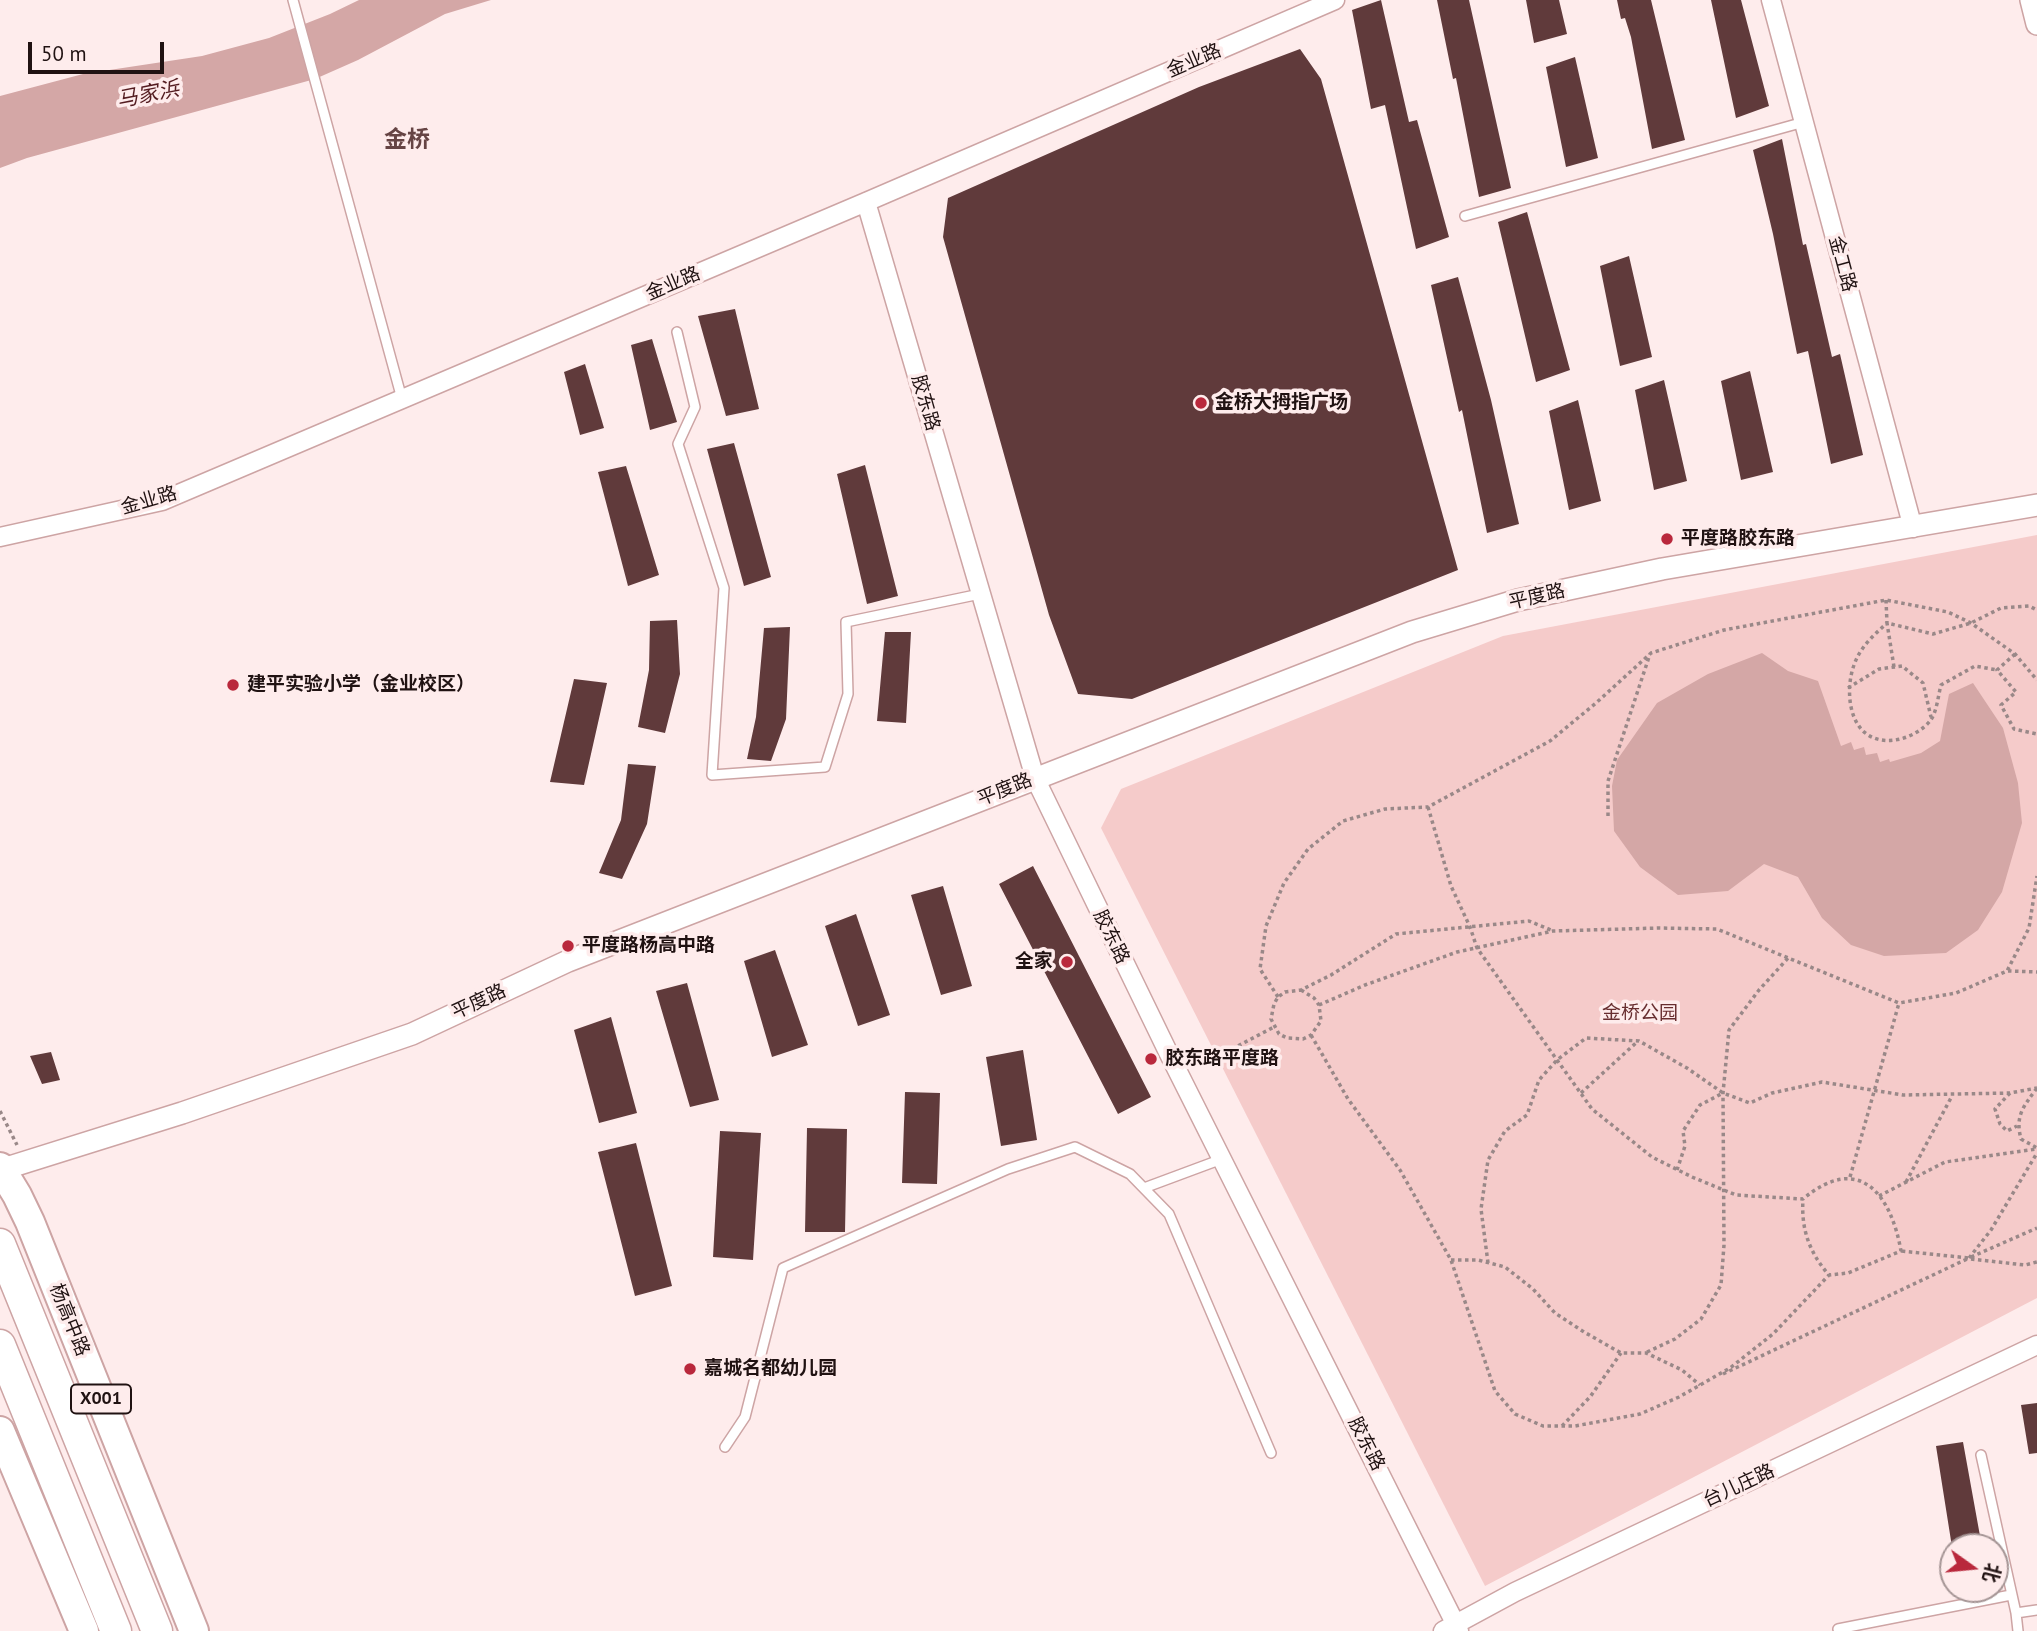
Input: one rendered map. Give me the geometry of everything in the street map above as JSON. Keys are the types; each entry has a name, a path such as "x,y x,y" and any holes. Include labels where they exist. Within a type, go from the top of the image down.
{"highway":[{"name":"杨高中路","path":"0,1244 155,1626"},
{"path":"0,1345 116,1631"}],"main road":[{"name":"杨高中路","path":"1,1169 30,1222 194,1631"},
{"path":"0,1432 84,1631"}],"street":[{"name":"金业路","path":"0,537 162,500 1335,0"},
{"name":"金工路","path":"1771,0 1913,528"},
{"path":"2031,0 2037,24"},
{"name":"胶东路","path":"866,202 1035,778 1060,835 1453,1629"},
{"name":"平度路","path":"1,1169 182,1113 412,1034 568,961 1412,632 1518,600 1662,569 2037,505"},
{"name":"台儿庄路","path":"1453,1629 1515,1592 2037,1345"}],"lane":[{"path":"293,0 402,399"},
{"path":"1465,216 1804,122"},
{"path":"677,332 695,407 678,444 724,588 712,775 825,767 848,694 846,622 980,594"},
{"path":"725,1447 745,1417 783,1268 1008,1169 1075,1147 1130,1174 1169,1214 1271,1453"},
{"path":"1144,1188 1222,1159"},
{"path":"1981,1455 2018,1631"},
{"path":"1838,1629 2011,1595"},
{"path":"2016,1613 2037,1610"}],"path":[{"path":"1886,600 1894,667"},
{"path":"1278,997 1260,969 1266,926 1284,883 1308,849 1343,821 1385,808 1428,807 1550,741 1651,653 1724,630 1886,600 1948,612 1971,624 2015,654 2037,680"},
{"path":"1887,623 1933,634 1971,624 2001,608 2029,606 2037,610"},
{"path":"1887,623 1870,638 1854,663 1849,688 1853,711 1862,730 1877,740 1899,740 1917,732 1932,719 1941,685 1975,666 1997,670 2016,692 2001,705 2014,729 2037,734"},
{"path":"1608,816 1608,781 1651,653"},
{"path":"1997,670 2015,654"},
{"path":"1849,688 1879,668 1902,666 1923,683 1932,719"},
{"path":"1428,807 1451,886 1477,948 1592,1109 1652,1157 1736,1195 1803,1199 1817,1187 1836,1179 1850,1177 1868,1185 1889,1209 1901,1251"},
{"path":"2007,971 2029,928 2037,876"},
{"path":"1301,990 1319,1004 1321,1021 1311,1035 1303,1039 1287,1038 1274,1027 1271,1011 1278,997 1285,992 1301,990 1331,975 1396,934 1529,921 1553,931"},
{"path":"1319,1004 1457,952 1553,931 1717,929 1899,1003 1956,993 2007,971 2037,972"},
{"path":"1646,1353 1675,1339 1701,1319 1721,1285 1724,1245 1723,1093 1730,1030 1759,990 1789,957"},
{"path":"1850,1177 1899,1003"},
{"path":"1232,1049 1274,1027"},
{"path":"1311,1035 1348,1099 1400,1170 1451,1261 1495,1391 1515,1414 1543,1426 1575,1426 1640,1414 1679,1397 1730,1368 1773,1334 1829,1275 1848,1273 1901,1251 2025,1265 2037,1262"},
{"path":"1488,1263 1481,1209 1488,1160 1505,1131 1527,1115 1539,1080 1557,1059 1586,1038 1639,1041 1723,1093 1750,1103 1772,1093 1822,1082 1874,1092 1952,1096 2010,1093 2037,1088"},
{"path":"1581,1093 1639,1041"},
{"path":"2037,1088 2022,1109 2017,1126 2021,1139 2037,1150"},
{"path":"1677,1170 1685,1146 1682,1131 1700,1105 1723,1093"},
{"path":"2010,1093 1995,1109 2000,1124 2007,1131 2017,1126"},
{"path":"1905,1183 1952,1096"},
{"path":"1879,1196 1945,1162 2037,1150"},
{"path":"1969,1258 1991,1230 2037,1150"},
{"path":"1803,1199 1807,1242 1817,1262 1829,1275"},
{"path":"1700,1385 2037,1228"},
{"path":"1451,1261 1505,1267 1533,1289 1555,1314 1621,1353 1646,1353 1682,1370 1700,1385"},
{"path":"1562,1426 1590,1397 1621,1353"}],"green space":[{"name":"金桥公园","path":"2037,535 2037,1298 1485,1586 1101,828 1121,789 1503,636"}],"water":[{"name":"马家浜","path":"359,0 491,0 445,14 358,60 315,79 27,158 0,168 0,96 83,74 202,56 269,38"},
{"path":"1762,653 1788,671 1818,681 1841,746 1851,742 1854,750 1864,747 1866,755 1877,753 1880,762 1889,759 1890,762 1921,753 1940,741 1949,694 1973,683 2003,728 2018,783 2022,823 2002,892 1978,930 1946,953 1884,956 1851,945 1822,918 1798,877 1764,864 1728,891 1678,895 1640,867 1614,831 1612,786 1617,760 1657,703 1708,674"}],"building":[{"path":"1381,0 1409,122 1417,120 1449,237 1416,249 1385,105 1371,109 1352,10"},
{"path":"1437,0 1469,0 1511,188 1479,197 1456,78 1453,79"},
{"path":"1526,0 1559,0 1567,34 1534,43"},
{"path":"1617,0 1651,0 1685,140 1652,149 1631,37 1625,18 1621,19"},
{"path":"1711,0 1741,0 1769,106 1736,118"},
{"name":"金桥大拇指广场","path":"1300,49 1321,79 1458,570 1132,699 1078,694 1049,615 943,237 948,198 1199,87"},
{"path":"1575,57 1598,158 1566,167 1546,67"},
{"path":"1782,139 1803,245 1806,244 1832,357 1840,354 1863,455 1831,464 1808,351 1797,354 1753,150"},
{"path":"1527,212 1570,370 1536,382 1498,222"},
{"path":"1629,256 1652,357 1620,366 1600,266"},
{"path":"1458,277 1491,400 1519,524 1487,533 1462,410 1459,412 1431,285"},
{"path":"735,309 759,409 726,416 698,316"},
{"path":"652,339 677,422 650,430 631,345"},
{"path":"585,364 604,428 580,435 564,372"},
{"path":"1750,371 1773,472 1741,480 1721,381"},
{"path":"1664,380 1687,481 1654,490 1635,390"},
{"path":"1578,400 1601,501 1569,510 1549,411"},
{"path":"734,443 771,577 744,586 707,449"},
{"path":"865,465 898,596 867,604 837,474"},
{"path":"626,466 659,575 628,586 598,472"},
{"path":"677,620 680,674 665,733 638,727 649,670 650,621"},
{"path":"790,627 786,719 771,761 747,759 756,717 764,628"},
{"path":"885,632 911,632 906,723 877,721"},
{"path":"574,679 607,683 584,785 550,782"},
{"path":"628,764 656,766 647,824 622,879 599,873 621,820"},
{"path":"1033,866 1151,1097 1118,1114 999,884"},
{"path":"943,886 972,986 941,995 911,895"},
{"path":"856,914 890,1015 858,1026 825,926"},
{"path":"775,950 808,1045 772,1057 744,961"},
{"path":"687,983 719,1100 690,1107 656,991"},
{"path":"611,1017 637,1113 599,1123 574,1030"},
{"path":"1023,1050 1037,1140 1001,1146 986,1057"},
{"path":"51,1052 60,1080 42,1084 30,1056"},
{"path":"905,1092 940,1093 937,1184 902,1183"},
{"path":"807,1128 847,1129 845,1232 805,1232"},
{"path":"720,1131 761,1133 753,1260 713,1257"},
{"path":"636,1143 672,1286 635,1296 598,1152"},
{"path":"2037,1403 2037,1453 2029,1454 2021,1405"},
{"path":"1963,1442 1979,1533 1950,1533 1936,1446"}],"place":[{"name":"金桥大拇指广场","path":"1201,403"},
{"name":"平度路胶东路","path":"1667,539"},
{"name":"建平实验小学（金业校区）","path":"233,685"},
{"name":"平度路杨高中路","path":"568,946"},
{"name":"全家","path":"1067,962"},
{"name":"胶东路平度路","path":"1151,1059"},
{"name":"嘉城名都幼儿园","path":"690,1369"}],"district":[{"name":"金桥","path":"407,140"}]}
